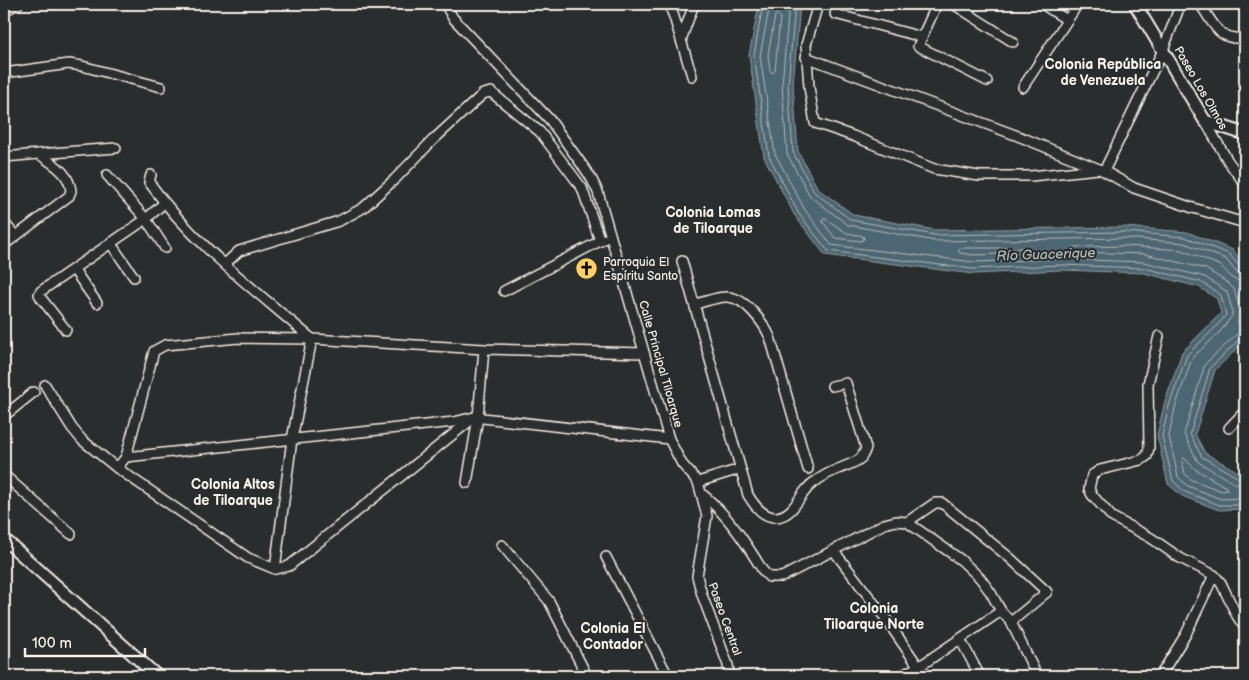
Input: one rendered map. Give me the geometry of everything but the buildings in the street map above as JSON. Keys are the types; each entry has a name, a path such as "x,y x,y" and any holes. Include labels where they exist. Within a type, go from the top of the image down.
{"street":[{"path":"4,11 18,4"},
{"name":"Calle Principal Tiloarque","path":"445,4 453,18 545,114 574,151 590,176 598,192 669,439 682,464 698,482"},
{"path":"669,4 692,76"},
{"path":"681,40 694,4"},
{"path":"818,4 806,45 815,123 853,136 934,169 979,176 1031,176 1101,170"},
{"path":"937,4 918,46 987,81"},
{"path":"953,4 1013,42"},
{"path":"1042,4 1067,20"},
{"name":"Paseo Los Olmos","path":"1135,4 1228,161 1245,184"},
{"path":"1200,4 1221,34 1227,38 1245,38"},
{"path":"1023,87 1074,10"},
{"path":"1101,170 1163,50 1178,11"},
{"path":"834,14 922,37"},
{"path":"806,57 1018,136 1101,170 1134,188 1193,208 1245,222"},
{"path":"4,73 69,64 161,87"},
{"path":"225,264 239,251 339,221 363,208 487,92 491,92 540,132 582,188 600,241"},
{"path":"1205,122 1245,134"},
{"path":"4,157 116,148"},
{"path":"4,245 70,196 68,179 63,172 39,154"},
{"path":"107,175 146,220 164,248"},
{"path":"151,175 149,182 182,224 312,339"},
{"path":"66,330 39,294 41,291 146,220 164,203"},
{"path":"4,223 15,235"},
{"path":"504,291 611,236"},
{"path":"111,244 134,277"},
{"path":"682,261 748,495 754,506 766,515 775,517 786,514 793,509 801,495 811,484 834,470 855,462 862,457 866,448 846,383 832,386"},
{"path":"74,270 97,303"},
{"path":"695,304 727,296 747,306 765,326 770,337 808,469"},
{"path":"1159,336 1148,384 1149,448 1147,456 1141,460 1100,470 1092,475 1089,489 1112,517 1151,538 1180,558 1214,575 1221,583 1245,628"},
{"path":"117,468 126,457 154,352 165,345 238,338 312,339 484,349 644,353"},
{"path":"275,569 292,439 312,339"},
{"path":"467,483 484,349"},
{"path":"45,384 72,428 82,440 117,468 248,558 275,569 289,566 476,417"},
{"path":"4,414 34,392"},
{"path":"1230,428 1245,411"},
{"path":"126,457 454,422 476,417 669,439"},
{"path":"698,482 740,469"},
{"path":"4,475 71,534"},
{"name":"Paseo Central","path":"698,482 707,516 697,576 702,595 728,665 729,676"},
{"path":"701,494 717,507 734,526 763,571 769,576 782,577 884,524 907,522 935,503 942,503 1010,558 1048,592 1011,622"},
{"path":"907,522 971,569 991,593 1001,611 1011,622 1037,676"},
{"path":"4,539 157,676"},
{"path":"502,546 549,601 587,676"},
{"path":"834,551 920,666 925,676"},
{"path":"606,557 668,676"},
{"path":"1160,676 1186,634 1214,575"},
{"path":"900,676 920,666 1001,611"},
{"path":"960,639 980,676"}],"water":[{"name":"Río Guacerique","path":"759,4 800,4 793,85 798,151 818,189 854,215 935,230 1125,227 1187,232 1233,250 1245,266 1245,341 1215,370 1195,434 1205,453 1240,473 1245,473 1245,509 1219,510 1182,496 1168,484 1157,435 1164,405 1182,352 1221,313 1217,299 1199,287 1144,273 1061,270 973,274 825,255 795,216 764,157 749,55"}],"place":[{"name":"Parroquia El Espíritu Santo","path":"587,269"}],"district":[{"name":"Colonia República de Venezuela","path":"1103,72"},
{"name":"Colonia Lomas de Tiloarque","path":"713,220"},
{"name":"Colonia Altos de Tiloarque","path":"233,492"},
{"name":"Colonia Tiloarque Norte","path":"874,616"},
{"name":"Colonia El Contador","path":"613,636"}]}
